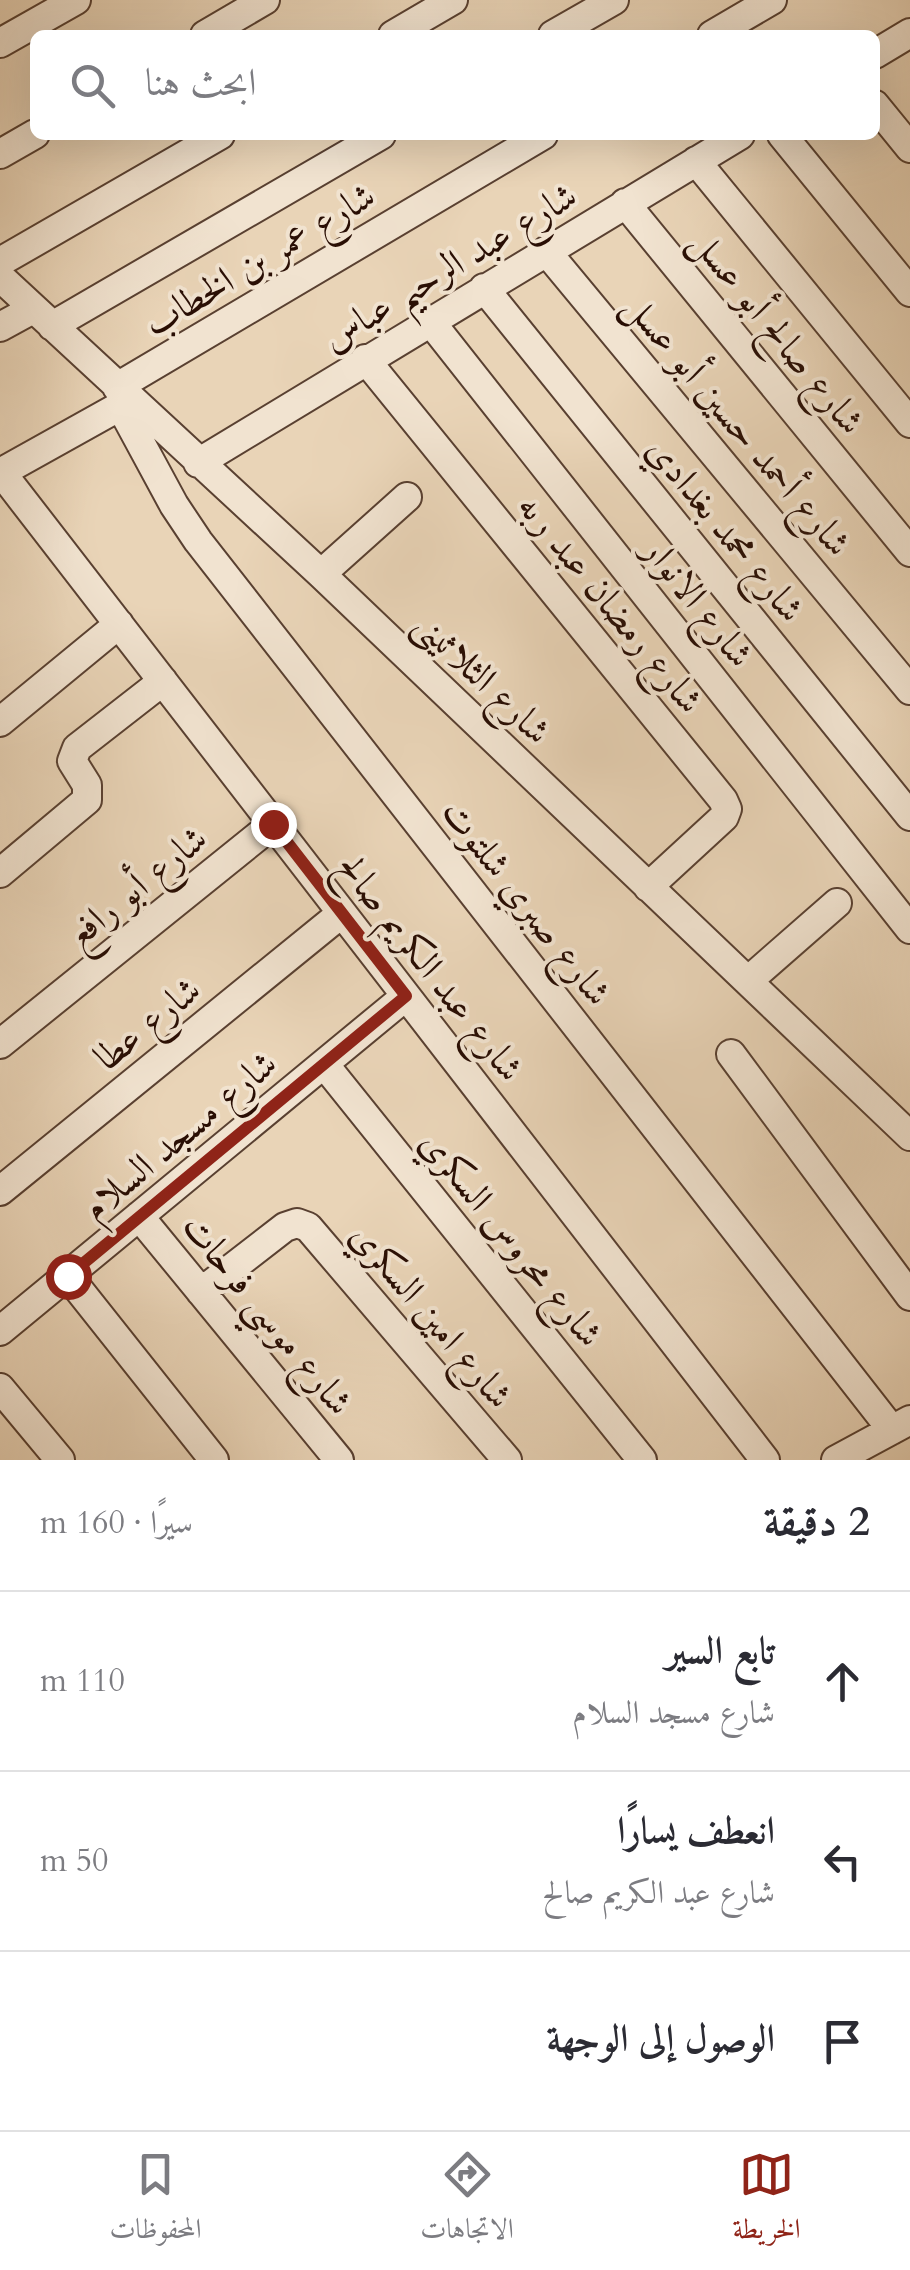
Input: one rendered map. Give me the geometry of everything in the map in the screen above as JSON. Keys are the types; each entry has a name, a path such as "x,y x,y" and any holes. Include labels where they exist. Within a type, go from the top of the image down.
{"street":[{"path":"0,43 76,0"},
{"path":"214,30 265,0"},
{"path":"402,30 453,0"},
{"path":"563,30 614,0"},
{"path":"721,30 772,0"},
{"path":"880,51 910,33"},
{"path":"880,111 910,148"},
{"path":"0,154 30,137"},
{"path":"0,262 211,140"},
{"path":"0,328 43,317 372,140"},
{"name":"شارع عمر بن الخطاب","path":"1,472 535,140"},
{"name":"شارع عبد الرحيم عباس","path":"198,463 732,140"},
{"path":"786,140 910,292"},
{"path":"696,162 910,423"},
{"name":"شارع صالح أبو عسل","path":"626,203 910,552"},
{"name":"شارع أحمد حسين أبو عسل","path":"546,251 910,690"},
{"name":"شارع الثلاثينى","path":"0,277 123,398 322,574 910,1136"},
{"name":"شارع محمد بغدادي","path":"484,288 910,816"},
{"name":"شارع الانوار","path":"430,321 910,929"},
{"name":"شارع رمضان عبد ربه","path":"365,360 724,800 724,818 648,887"},
{"name":"شارع صبري شلتوت","path":"123,398 174,505 198,541 901,1425"},
{"name":"شارع عبد الكريم صالح","path":"1,472 765,1460"},
{"path":"322,574 407,497"},
{"path":"0,722 119,624"},
{"path":"0,873 87,800 87,785 73,766 74,751 163,682"},
{"name":"شارع أبو رافع","path":"0,1044 273,824"},
{"path":"748,981 837,903"},
{"name":"شارع عطا","path":"0,1191 342,913"},
{"name":"شارع مسجد السلام","path":"0,1331 406,996"},
{"path":"730,1054 910,1296"},
{"name":"شارع محروس السكري","path":"324,1064 642,1460"},
{"name":"شارع موسي فرحات","path":"139,1216 338,1460"},
{"name":"شارع امين السكري","path":"202,1292 285,1227 296,1223 308,1227 507,1460"},
{"path":"68,1276 214,1460"},
{"path":"0,1388 60,1460"},
{"path":"836,1460 901,1425"}],"route":[{"path":"68,1276 406,996 273,824"}]}
